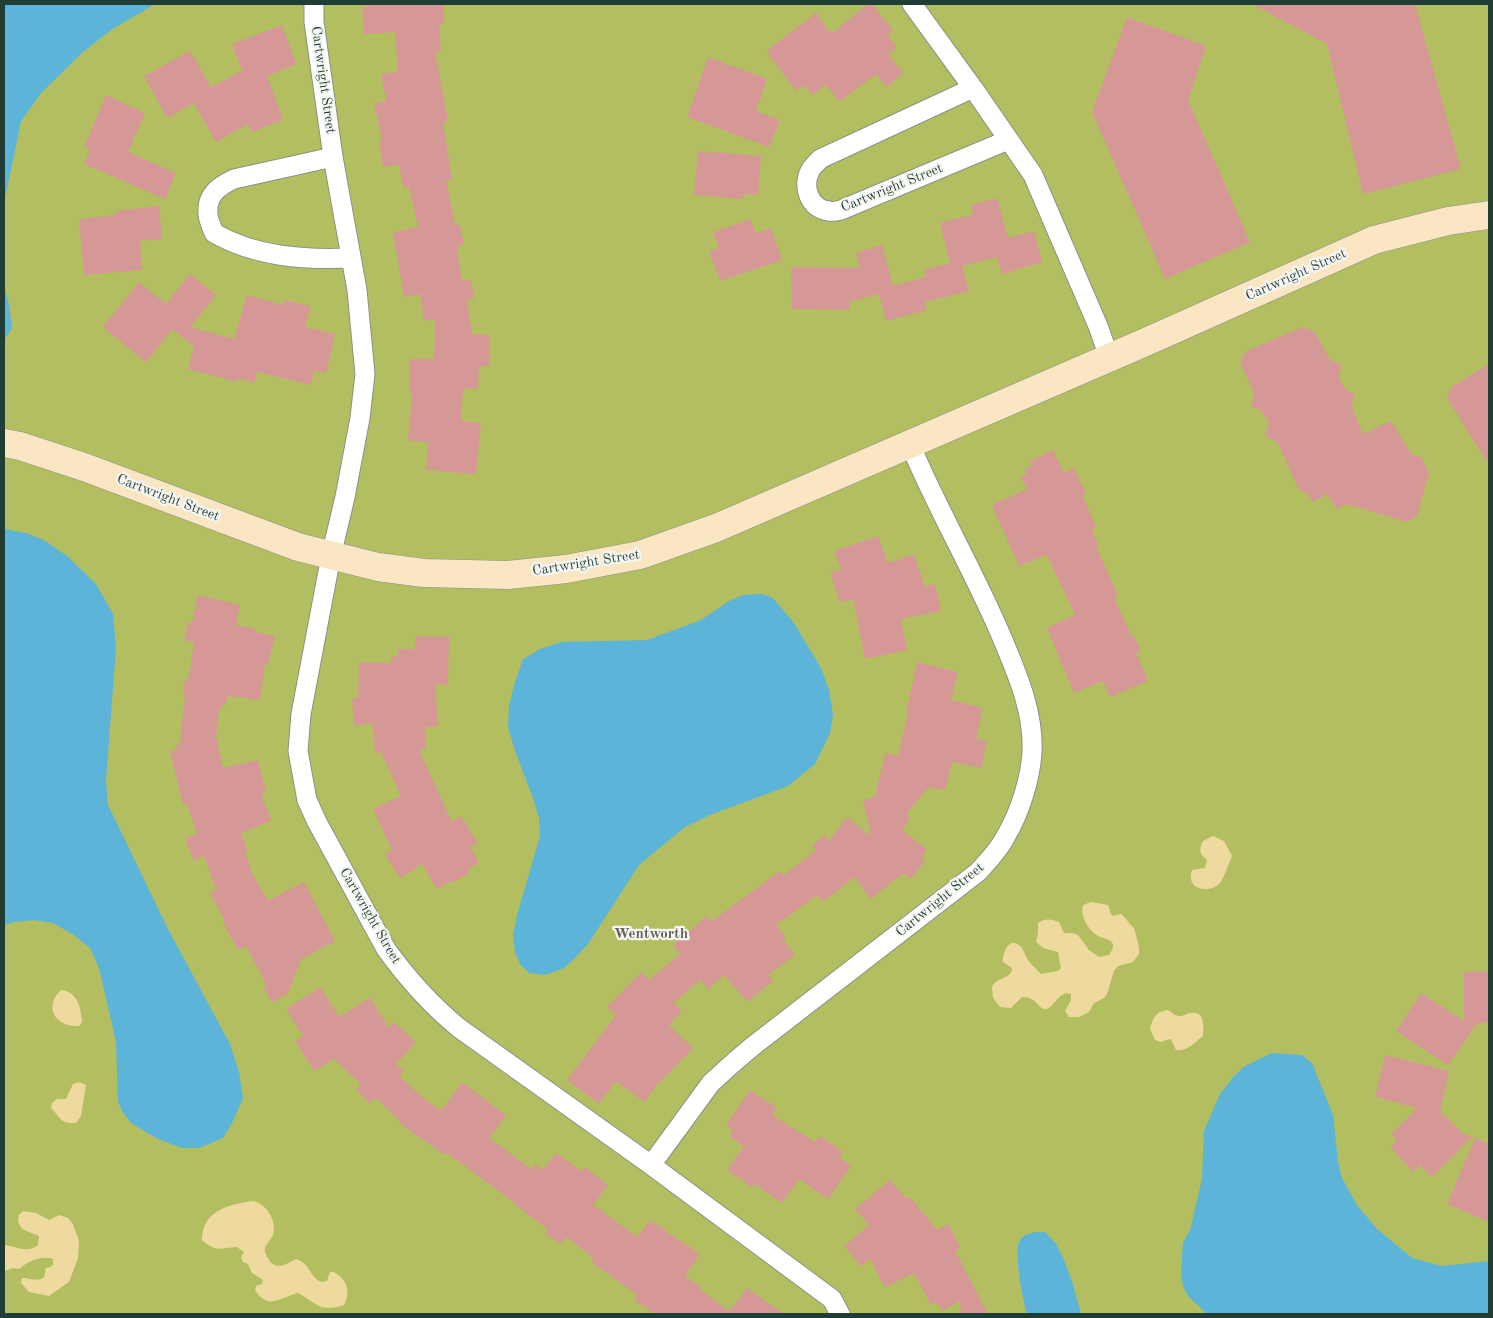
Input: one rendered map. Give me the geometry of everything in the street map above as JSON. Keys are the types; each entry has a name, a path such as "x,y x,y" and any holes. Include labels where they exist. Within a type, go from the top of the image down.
{"street":[{"name":"Cartwright Street","path":"314,4 314,22 334,157 357,290 365,374 360,418 346,497 300,714 298,751 307,800 386,949 399,967 437,1009 459,1028 651,1165 832,1299 840,1314"},
{"path":"912,4 1033,175 1098,326 1109,357"},
{"name":"Cartwright Street","path":"973,88 820,159 810,170 806,181 808,195 815,205 827,212 841,210 1008,140"},
{"path":"334,157 234,179 219,186 211,196 208,214 214,233 231,243 283,256 312,259 351,258"},
{"name":"Cartwright Street","path":"4,443 20,446 84,467 298,547 378,567 424,573 508,575 566,569 640,555 716,528 1374,240 1448,221 1489,215"},
{"name":"Cartwright Street","path":"651,1165 712,1083 753,1046 978,872 1006,837 1016,816 1023,796 1032,753 1027,704 1018,674 987,602 910,444"}],"green space":[{"path":"4,4 1489,4 1489,1314 4,1314"}],"sand":[{"path":"1213,836 1224,841 1232,856 1220,883 1210,889 1199,888 1192,882 1192,870 1205,868 1207,860 1201,854 1200,849 1203,841"},
{"path":"1091,902 1108,905 1113,916 1121,914 1134,928 1139,947 1139,954 1133,962 1118,966 1114,971 1104,998 1094,1003 1089,1012 1079,1017 1069,1017 1065,1011 1071,1000 1071,994 1066,993 1060,996 1047,1009 1042,1008 1035,1001 1027,997 1022,997 1011,1008 1000,1007 993,998 992,987 997,981 1011,972 1012,968 1003,962 1005,951 1010,944 1016,943 1021,947 1029,962 1041,974 1058,971 1061,968 1058,952 1043,948 1036,942 1038,923 1040,921 1054,920 1059,922 1064,933 1078,935 1089,950 1099,957 1109,955 1113,943 1094,933 1084,918 1083,905"},
{"path":"61,990 71,994 77,1001 81,1011 82,1022 79,1026 64,1023 54,1015 53,1003"},
{"path":"1167,1010 1178,1016 1195,1013 1201,1016 1204,1028 1203,1036 1184,1050 1176,1050 1171,1039 1161,1042 1155,1040 1150,1029 1152,1022 1157,1014"},
{"path":"79,1082 86,1085 81,1116 76,1123 61,1120 51,1108 52,1103 57,1099 66,1099 73,1084"},
{"path":"254,1201 267,1210 274,1224 273,1235 265,1250 269,1260 278,1266 296,1259 301,1261 321,1282 327,1281 330,1272 334,1272 345,1282 347,1295 344,1305 329,1308 319,1306 298,1293 275,1301 265,1300 255,1290 256,1286 262,1284 263,1280 252,1273 248,1264 243,1262 241,1257 244,1252 237,1247 222,1249 211,1247 202,1240 203,1230 212,1215 219,1210 236,1204"},
{"path":"23,1211 36,1213 49,1220 59,1215 68,1218 73,1224 79,1241 78,1258 69,1282 49,1296 29,1292 21,1283 22,1278 42,1279 46,1268 53,1265 53,1259 39,1258 19,1269 13,1268 4,1271 4,1245 30,1249 38,1245 39,1236 22,1229 18,1222 19,1215"}],"water":[{"path":"4,4 155,4 111,30 84,51 41,93 21,121 4,203"},
{"path":"4,284 12,328 4,340"},
{"path":"4,529 26,533 44,540 67,556 96,584 113,614 116,647 106,781 108,805 169,931 230,1044 239,1072 243,1098 232,1123 223,1138 199,1148 182,1148 158,1139 131,1123 122,1111 118,1102 116,1042 99,968 90,948 74,935 53,923 34,920 4,925"},
{"path":"762,594 773,598 794,623 821,668 829,690 833,715 830,733 815,764 788,786 710,815 685,827 639,865 588,944 573,960 564,968 544,975 529,973 520,964 515,953 513,935 540,836 539,818 508,727 509,706 523,659 540,649 561,642 647,640 701,620 729,601 743,595"},
{"path":"1272,1053 1302,1055 1312,1063 1333,1115 1338,1161 1342,1178 1357,1205 1377,1229 1412,1258 1442,1266 1489,1261 1489,1314 1207,1314 1188,1296 1183,1286 1181,1272 1183,1242 1190,1230 1202,1179 1204,1131 1220,1094 1234,1076 1245,1066"},
{"path":"1036,1232 1045,1232 1057,1245 1072,1281 1081,1314 1027,1314 1019,1276 1018,1246 1023,1237"}],"building":[{"path":"367,4 443,4 444,24 439,24 441,52 435,52 448,121 443,122 452,180 446,181 455,224 460,226 464,244 457,246 462,281 471,280 474,299 467,300 472,334 489,335 489,366 479,366 478,389 463,388 461,421 481,423 476,474 426,470 428,442 408,441 412,392 409,392 410,359 434,359 435,319 424,321 420,294 404,297 393,232 418,227 409,187 403,188 399,165 383,167 379,141 382,141 374,103 386,101 381,74 398,71 395,32 364,34 362,7 368,7"},
{"path":"868,4 872,4 893,30 887,35 897,47 888,54 903,73 887,87 876,74 839,102 826,85 812,95 804,85 796,91 766,51 816,13 831,34"},
{"path":"1252,4 1415,4 1461,169 1363,194 1327,44"},
{"path":"1127,17 1206,46 1188,100 1250,242 1165,279 1092,112"},
{"path":"282,25 296,64 267,76 283,120 252,132 248,124 216,142 194,103 167,118 144,76 190,51 211,87 242,71 232,44"},
{"path":"708,57 767,79 756,111 780,120 769,147 687,117"},
{"path":"106,95 145,113 128,152 176,173 165,199 84,164 90,150 84,147"},
{"path":"698,151 761,156 758,195 742,194 744,199 694,195"},
{"path":"997,198 1008,238 1034,231 1042,262 1002,274 997,257 962,266 969,291 925,302 927,310 886,321 879,294 849,302 850,310 792,309 791,267 860,268 856,253 882,245 893,286 926,277 924,270 950,263 940,223 974,214 971,205"},
{"path":"159,206 162,239 140,241 142,270 84,275 79,219 115,215 115,211"},
{"path":"751,219 755,233 771,228 782,260 720,281 709,251 719,248 713,232"},
{"path":"190,274 216,295 190,327 234,339 247,295 282,305 284,300 311,306 305,327 335,334 326,373 314,370 311,385 257,372 254,383 238,378 237,382 188,369 194,346 172,329 146,362 103,327 139,282 166,304"},
{"path":"1302,327 1314,331 1330,360 1342,365 1338,376 1344,388 1354,393 1352,407 1363,434 1391,421 1412,455 1422,458 1429,473 1417,516 1407,522 1347,504 1337,509 1327,494 1313,502 1307,493 1299,490 1278,443 1265,436 1269,423 1262,411 1251,406 1254,392 1240,363 1245,352"},
{"path":"1489,364 1489,465 1447,398 1451,387"},
{"path":"1053,450 1064,473 1074,468 1086,494 1082,495 1096,527 1092,529 1099,546 1096,547 1118,596 1114,598 1132,637 1134,636 1141,651 1136,653 1148,681 1110,697 1103,681 1074,693 1047,628 1075,615 1047,555 1019,566 992,505 1027,489 1021,477 1027,475 1024,470 1032,466 1030,461"},
{"path":"878,536 888,563 914,554 925,587 935,584 941,611 901,619 907,650 865,659 853,599 840,603 830,573 841,569 834,551"},
{"path":"198,595 240,605 236,625 255,629 255,632 275,636 268,664 265,664 260,700 227,696 226,705 222,705 222,709 219,709 216,737 223,768 258,760 266,792 261,793 271,821 241,833 248,851 245,852 252,873 268,901 304,882 335,941 301,959 288,993 272,1002 263,986 266,984 246,946 238,950 222,921 225,920 210,894 216,890 204,856 193,860 185,838 197,834 187,804 183,805 170,751 177,750 175,745 182,743 180,738 185,697 183,690 184,682 189,677 194,642 184,640 188,623 192,623"},
{"path":"415,636 449,637 448,685 435,684 438,726 425,727 426,749 419,750 452,822 461,816 478,843 470,847 479,862 467,870 469,873 437,889 422,864 400,878 385,854 392,850 373,809 401,796 381,752 375,753 373,724 354,725 352,699 358,698 359,662 391,663 391,656 398,657 398,649 415,649"},
{"path":"917,662 958,672 951,700 983,708 976,738 987,741 981,768 952,762 945,790 929,787 907,813 910,819 902,830 927,850 921,858 925,861 911,879 903,873 871,899 854,877 823,902 817,895 776,925 786,937 783,939 795,955 768,975 773,981 747,1002 724,975 708,989 700,980 673,1003 682,1011 669,1025 693,1048 657,1085 644,1102 616,1081 599,1104 567,1080 616,1015 607,1007 641,972 649,980 680,954 673,945 707,916 712,921 780,871 783,876 816,850 812,845 825,835 829,841 847,817 871,836 863,800 875,797 885,753 898,756"},
{"path":"1489,971 1489,1023 1477,1023 1448,1065 1396,1031 1421,993 1464,1021 1464,972"},
{"path":"320,987 339,1017 370,998 389,1028 394,1022 416,1042 396,1064 404,1071 399,1076 441,1111 462,1082 506,1115 489,1138 526,1165 532,1169 535,1164 543,1170 556,1153 582,1171 585,1167 608,1185 593,1205 638,1237 650,1220 700,1254 685,1276 702,1288 700,1290 730,1311 747,1288 784,1314 655,1314 634,1300 637,1295 591,1262 594,1258 566,1237 560,1244 545,1233 548,1229 515,1203 447,1153 445,1155 399,1123 400,1121 376,1098 370,1103 356,1090 361,1084 334,1059 314,1071 295,1041 303,1036 286,1009"},
{"path":"1385,1055 1449,1071 1440,1111 1461,1132 1472,1137 1432,1177 1420,1165 1413,1172 1390,1147 1397,1140 1391,1134 1417,1108 1375,1097"},
{"path":"750,1090 777,1108 772,1115 815,1142 820,1136 843,1152 839,1158 851,1166 828,1199 799,1179 782,1203 754,1184 752,1187 727,1170 744,1146 729,1136 733,1130 726,1125"},
{"path":"1475,1138 1489,1144 1489,1222 1447,1204"},
{"path":"890,1180 907,1199 910,1197 937,1230 948,1224 961,1248 955,1251 988,1314 961,1314 960,1301 942,1311 937,1302 931,1305 914,1273 885,1287 870,1259 861,1266 844,1246 869,1225 855,1209"}],"district":[{"name":"Wentworth","path":"651,934"}]}
